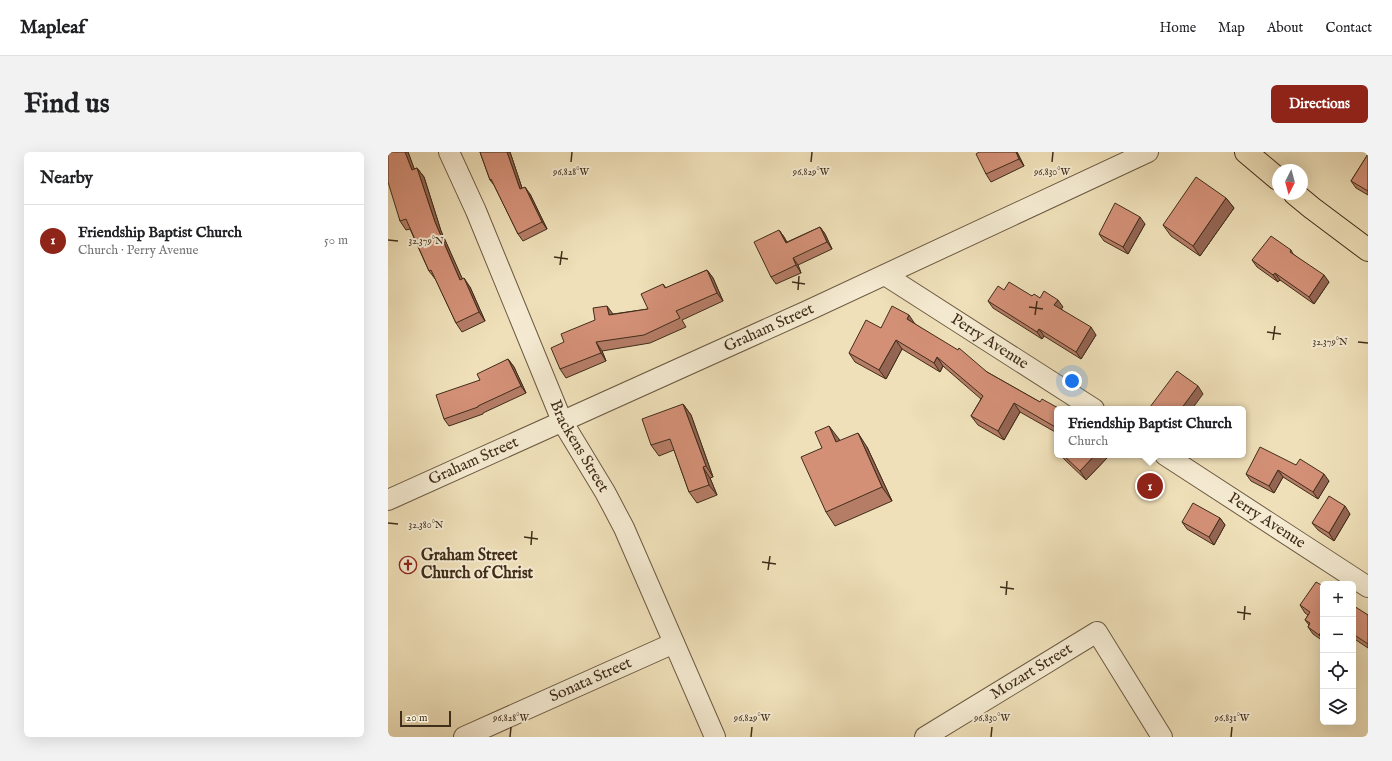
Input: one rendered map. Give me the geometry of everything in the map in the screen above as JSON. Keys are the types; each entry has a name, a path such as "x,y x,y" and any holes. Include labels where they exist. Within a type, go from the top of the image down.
{"main road":[{"path":"1246,152 1272,174"},
{"path":"1302,200 1368,250"}],"street":[{"name":"Brackens Street","path":"449,152 476,211 562,421 616,512 715,737"},
{"name":"Graham Street","path":"388,500 885,275 1148,152"},
{"name":"Perry Avenue","path":"885,275 1089,406"},
{"name":"Perry Avenue","path":"1170,458 1368,587"},
{"name":"Mozart Street","path":"925,737 1097,632 1162,737"},
{"name":"Sonata Street","path":"469,736 674,643"}],"building":[{"path":"388,152 405,152 412,170 417,168 435,222 460,280 464,278 479,312 456,323 431,270 429,271 406,219 400,221 388,182"},
{"path":"480,152 507,152 520,189 525,187 542,222 518,234 491,179 490,180"},
{"path":"979,152 1016,152 1019,159 986,174 976,154"},
{"path":"1368,154 1368,191 1351,181"},
{"path":"1196,177 1226,198 1193,246 1163,225"},
{"path":"1115,203 1140,217 1123,247 1099,234"},
{"path":"820,227 827,242 793,258 796,265 771,277 754,242 779,230 786,243"},
{"path":"1271,236 1291,250 1290,252 1324,275 1309,297 1275,273 1273,275 1252,260"},
{"path":"707,270 717,293 676,311 680,318 644,335 596,342 601,353 560,369 551,348 564,342 561,334 595,320 593,308 607,306 609,315 648,309 641,294 663,284 665,288"},
{"path":"1009,282 1032,296 1034,294 1040,298 1044,291 1058,300 1054,305 1091,327 1076,352 1039,329 1037,332 988,301 998,286 1004,290"},
{"path":"892,306 909,315 907,319 958,350 959,348 987,372 1040,402 1042,399 1055,406 1054,426 1014,403 998,431 971,416 983,396 937,357 934,363 896,340 879,370 849,353 866,320 881,328"},
{"path":"508,359 521,386 478,407 444,419 436,395 480,380 477,374"},
{"path":"1177,371 1198,386 1183,406 1151,406"},
{"path":"683,404 706,466 703,467 709,485 689,492 670,439 651,445 642,419"},
{"path":"829,426 836,442 858,433 882,487 826,512 801,457 822,448 815,432"},
{"path":"1260,447 1296,465 1300,459 1324,474 1313,492 1278,470 1269,486 1246,474"},
{"path":"1066,458 1092,458 1080,471"},
{"path":"1329,496 1345,506 1329,533 1312,523"},
{"path":"1193,503 1220,518 1209,537 1182,522"},
{"path":"1316,582 1320,584 1319,635 1308,627 1310,623 1305,620 1310,612 1300,605"},
{"path":"1356,607 1368,615 1368,644 1356,636"}],"place":[{"name":"Friendship Baptist Church","path":"1150,486"},
{"name":"Graham Street Church of Christ","path":"408,565"}]}
